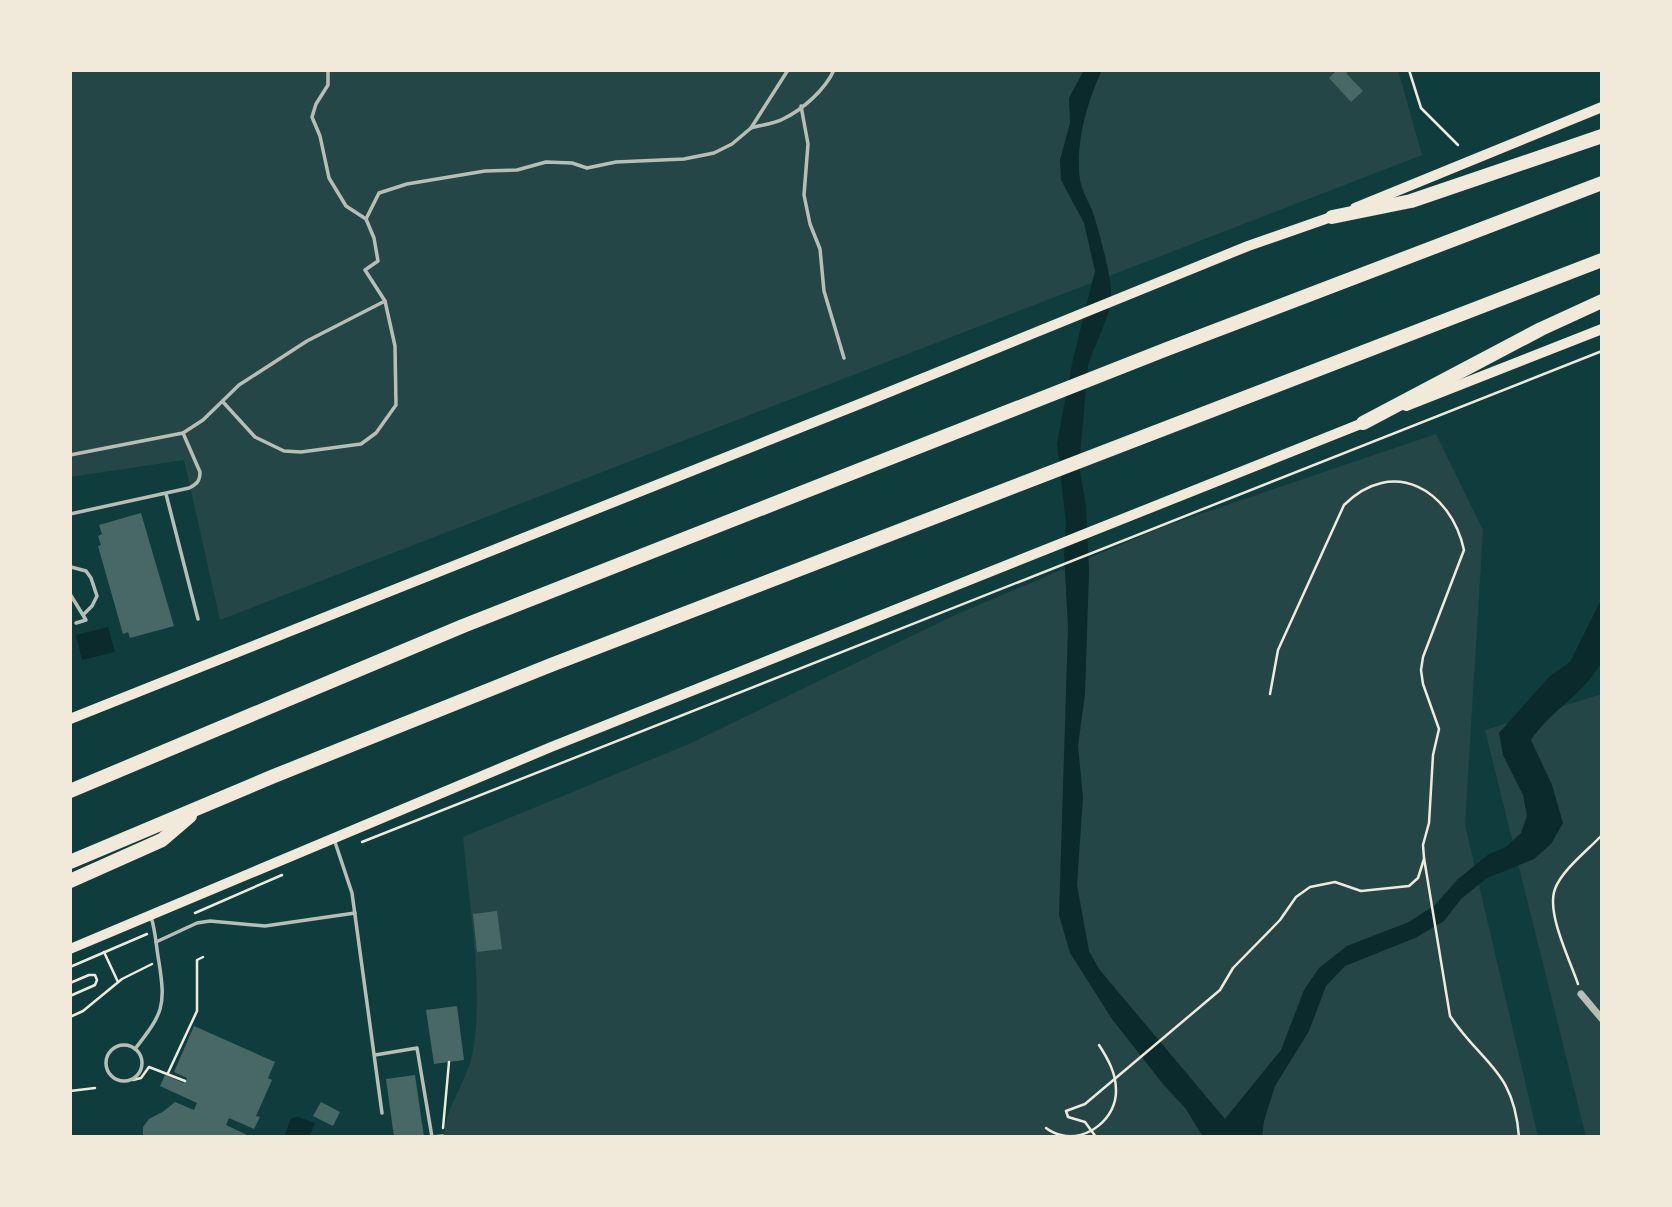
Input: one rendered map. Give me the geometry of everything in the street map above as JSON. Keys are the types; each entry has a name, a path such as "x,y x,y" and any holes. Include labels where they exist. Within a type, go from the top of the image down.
{"highway":[{"path":"1332,217 1410,201 1602,136"},
{"path":"70,791 463,626 1167,349 1602,183"},
{"path":"70,862 551,665 1602,260"},
{"path":"1363,424 1541,329 1602,301"},
{"path":"70,881 162,839 202,806"}],"main road":[{"path":"70,719 1248,246 1332,217 1602,107"},
{"path":"70,949 564,741 1602,329"}],"street":[{"path":"1581,994 1602,1019"}],"lane":[{"path":"223,402 255,437 284,451 301,452 361,444 376,433 396,405 395,346 385,301 365,270 378,261 374,238 366,219 346,206 329,178 320,136 312,117 316,104 328,85 328,70"},
{"path":"366,219 379,193 407,184 485,171 517,170 546,162 572,163 587,168 616,162 684,159 713,153 732,144 751,128 788,70"},
{"path":"751,128 783,120 795,113 812,99 834,70"},
{"path":"802,106 808,144 804,195 810,224 820,249 824,291 844,358"},
{"path":"70,455 183,433 203,420 239,385 307,341 385,301"},
{"path":"70,514 196,485 200,472 183,433"},
{"path":"166,494 198,619"},
{"path":"70,576 70,566 86,571 91,578 97,596 84,614"},
{"path":"70,594 86,620 76,623"},
{"path":"334,837 352,893 382,1113"},
{"path":"156,942 197,923 210,921 265,926 355,913"},
{"path":"135,1049 153,1025 162,1005 164,986 150,915"},
{"path":"125,1045 135,1049 141,1059 136,1075 125,1080 110,1074 106,1063 109,1052 125,1045"},
{"path":"375,1055 417,1048 432,1137 443,1136"}],"path":[{"path":"1409,70 1421,108 1458,145"},
{"path":"338,851 1602,351"},
{"path":"1270,694 1278,650 1344,505 1357,492 1374,484 1394,480 1414,485 1437,501 1452,517 1464,550 1423,657 1421,670 1423,684 1439,729 1433,755 1429,823 1423,845 1424,858 1450,1016 1462,1033 1490,1061 1508,1087 1517,1112 1519,1137"},
{"path":"1581,994 1553,917 1555,890 1572,866 1602,835"},
{"path":"1096,1137 1085,1122 1068,1118 1066,1111 1085,1104 1220,990 1233,968 1280,920 1296,897 1310,887 1335,882 1362,891 1409,886 1418,878 1424,858"},
{"path":"192,914 289,872"},
{"path":"70,967 155,930"},
{"path":"104,951 118,982"},
{"path":"168,1073 197,1012 197,960 203,957"},
{"path":"70,1017 83,1011 118,982 159,961"},
{"path":"70,984 91,974 95,975 97,980 95,985 70,996"},
{"path":"1046,1128 1060,1135 1075,1136 1092,1131 1111,1110 1117,1092 1112,1067 1099,1045"},
{"path":"443,1136 449,1062"},
{"path":"133,1080 141,1078 149,1067 185,1081"},
{"path":"70,1091 95,1088"}],"shaded area":[{"path":"70,70 1398,70 1422,155 220,620 184,460 70,477"},
{"path":"1084,70 1102,70 1084,124 1079,166 1081,184 1100,238 1111,299 1088,366 1079,466 1086,506 1089,571 1085,694 1078,746 1083,797 1077,885 1089,951 1099,969 1225,1119 1281,1050 1304,990 1319,968 1347,946 1409,922 1435,905 1458,879 1489,854 1506,847 1521,833 1527,816 1523,795 1503,755 1499,733 1550,676 1570,662 1602,598 1601,663 1586,684 1531,740 1552,785 1563,823 1551,844 1534,859 1487,878 1461,899 1444,921 1415,938 1345,966 1326,986 1309,1031 1275,1086 1262,1137 1203,1137 1186,1109 1112,1019 1070,953 1059,915 1068,628 1064,553 1066,523 1057,443 1073,359 1095,271 1084,223 1061,180 1060,160 1070,123 1069,98"},
{"path":"1436,434 1483,530 1465,825 1538,1137 444,1137 448,1115 470,1062 476,1026 476,972 463,837 689,744 955,615 1165,526"},
{"path":"108,627 115,652 82,660 76,635"},
{"path":"1602,694 1602,1137 1586,1137 1485,730"},
{"path":"298,1117 315,1123 309,1137 284,1137 291,1118"}],"building":[{"path":"1337,70 1350,70 1346,73 1363,91 1351,102 1329,78"},
{"path":"141,513 174,626 130,638 128,632 123,634 98,546 101,545 98,536 102,534 99,525"},
{"path":"497,911 502,949 477,952 473,914"},
{"path":"457,1006 464,1060 434,1064 426,1010"},
{"path":"194,1026 275,1062 268,1078 272,1080 256,1116 260,1117 254,1129 229,1118 226,1125 247,1135 246,1137 143,1137 143,1127 149,1119 175,1102 194,1110 197,1103 160,1086 165,1075 184,1083 187,1078 174,1072"},
{"path":"415,1075 424,1137 394,1137 386,1079"},
{"path":"321,1102 340,1112 333,1126 313,1116"}]}
